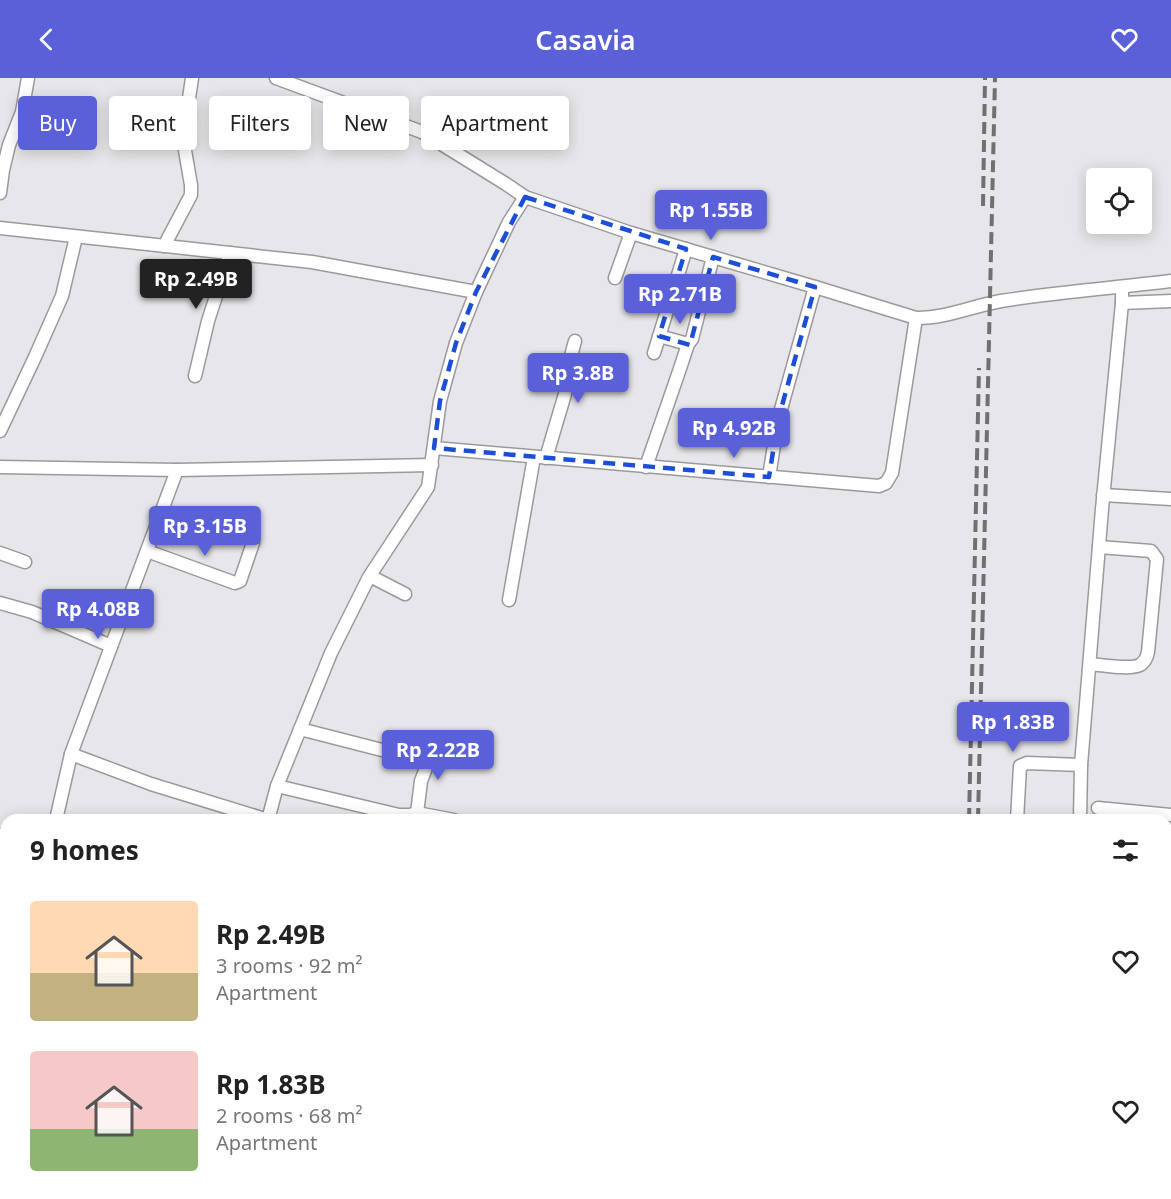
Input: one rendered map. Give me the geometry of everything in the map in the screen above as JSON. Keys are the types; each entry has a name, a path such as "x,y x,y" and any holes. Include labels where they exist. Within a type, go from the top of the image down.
{"street":[{"path":"0,193 9,145 22,112 28,78"},
{"path":"164,246 191,195 183,139 192,78"},
{"path":"276,78 422,132 525,197 631,233 915,318 932,319 1001,301 1171,281"},
{"path":"270,814 277,786 331,652 370,576 428,487 440,401 456,343 476,292 509,222 525,197"},
{"path":"0,228 312,262 476,292"},
{"path":"615,278 631,233"},
{"path":"0,431 62,296 76,237"},
{"path":"654,353 686,249"},
{"path":"195,376 208,321 230,253"},
{"path":"646,466 688,344 692,339 713,257"},
{"path":"769,477 778,420 815,287"},
{"path":"1080,814 1081,765 1122,287"},
{"path":"1122,303 1171,301"},
{"path":"434,448 879,486 889,479 892,472 915,318"},
{"path":"659,336 688,344"},
{"path":"509,600 540,458 565,394 565,378 575,341"},
{"path":"0,467 177,470 432,465"},
{"path":"57,814 71,754 177,470"},
{"path":"1103,501 1171,499"},
{"path":"147,551 236,584 240,582 254,543"},
{"path":"1090,664 1133,667 1140,665 1146,658 1157,559 1151,551 1099,547"},
{"path":"0,553 25,562"},
{"path":"370,576 405,594"},
{"path":"0,603 32,612 111,646"},
{"path":"300,729 425,762"},
{"path":"417,813 421,780 426,768 427,745"},
{"path":"71,754 151,783 249,814"},
{"path":"1017,814 1020,766 1028,763 1081,765"},
{"path":"277,786 395,814"},
{"path":"1098,807 1162,814"},
{"path":"414,814 422,814"}],"highlighted area":[{"path":"525,197 686,249 659,336 690,345 713,257 815,287 778,420 769,477 434,448 440,401 456,343 476,292"}],"railway":[{"path":"983,206 985,78"},
{"path":"978,814 995,78"},
{"path":"969,814 979,368"}]}
